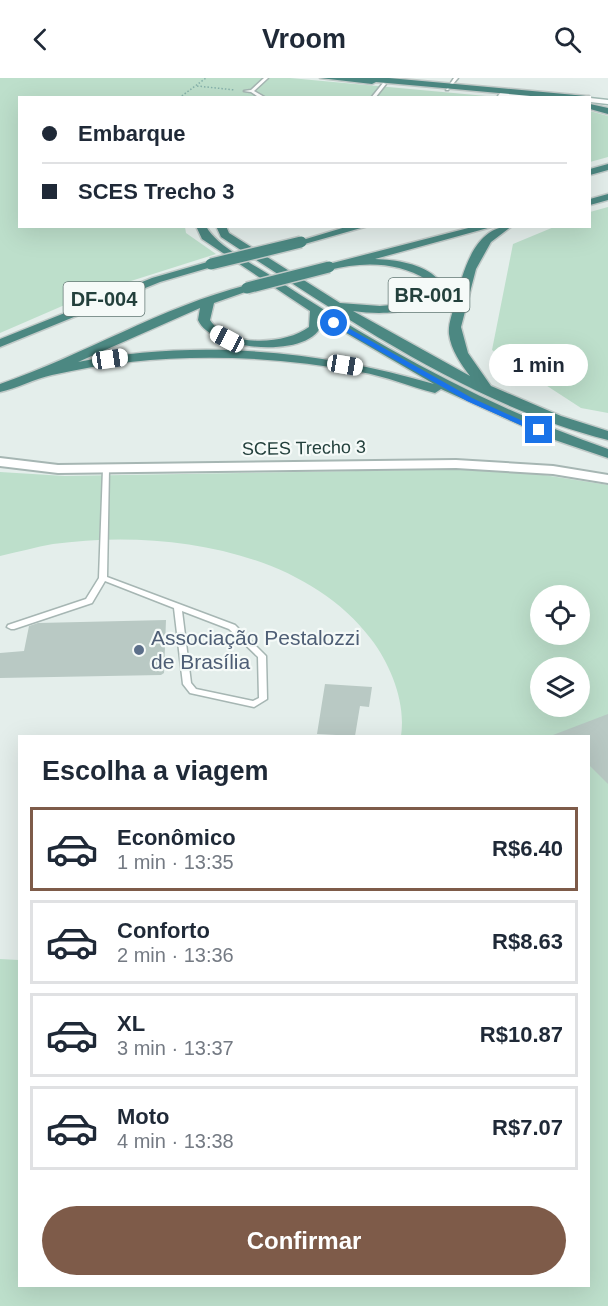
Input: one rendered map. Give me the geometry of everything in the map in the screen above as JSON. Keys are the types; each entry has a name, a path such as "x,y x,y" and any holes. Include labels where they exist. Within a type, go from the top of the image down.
{"highway":[{"path":"324,78 448,88"},
{"path":"362,78 546,96"},
{"path":"503,93 520,96"},
{"path":"591,107 608,111"},
{"path":"591,172 608,167"},
{"path":"591,202 608,197"},
{"path":"202,228 206,237 315,312 470,399 554,437 608,454"},
{"name":"BR-001","path":"222,228 225,235 331,303 488,391 554,420 608,436"},
{"path":"302,242 320,228"},
{"name":"DF-004","path":"0,343 138,286 211,264 355,228"},
{"name":"DF-004","path":"0,388 46,372 172,314 209,300 247,288 482,228"},
{"name":"BR-001","path":"488,391 467,362 455,331 468,273 477,252 487,239 504,228"},
{"name":"BR-001","path":"331,303 377,309 394,308 428,297 434,289 432,279 422,271 381,262 352,261"},
{"path":"209,300 204,314 205,322 214,332 227,339 244,342 282,342 300,338 313,330 317,323 315,312"},
{"path":"46,372 92,362 160,355 278,358 362,368 470,399"}],"main road":[{"path":"503,93 529,96"},
{"path":"503,93 540,96"},
{"path":"591,99 606,101"}],"street":[{"name":"SCES Trecho 3","path":"0,462 58,469 456,464 553,470 608,479"}],"lane":[{"path":"252,91 266,78"},
{"path":"448,88 456,78"},
{"path":"375,96 384,84"},
{"path":"246,91 252,91 261,96"},
{"path":"11,627 89,601 103,578 106,469"},
{"path":"103,578 178,606 232,627 262,656 263,699 254,704 193,691 187,684 178,606"}],"path":[{"path":"182,96 206,78"},
{"path":"197,86 246,91"}],"green space":[{"path":"0,78 290,78 486,96 18,96 18,228 185,228 186,233 216,254 90,294 0,333"},
{"path":"591,111 608,116 608,157 591,162"},
{"path":"608,207 608,413 581,408 492,350 513,244 552,228 591,228 591,212"},
{"path":"512,470 608,485 608,1306 0,1306 0,959 18,960 18,1287 590,1287 590,735 401,735 399,698 391,672 371,639 342,608 307,584 268,565 226,552 182,543 95,540 53,544 0,556 0,472 65,476"}],"building":[{"name":"Associação Pestalozzi de Brasília","path":"166,620 164,673 161,675 0,678 0,653 24,651 29,626 38,623"},
{"path":"325,684 372,687 369,707 360,706 355,735 317,734"},
{"path":"608,714 608,784 590,766 590,735 553,735"}],"place":[{"name":"Associação Pestalozzi de Brasília","path":"139,650"}],"route":[{"path":"334,323 470,399 539,430"}]}
